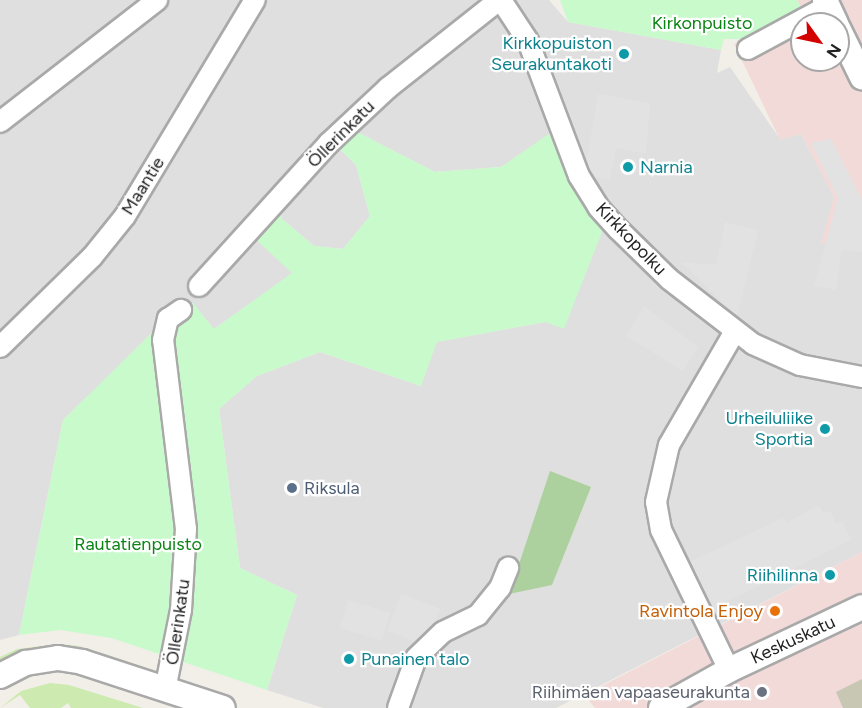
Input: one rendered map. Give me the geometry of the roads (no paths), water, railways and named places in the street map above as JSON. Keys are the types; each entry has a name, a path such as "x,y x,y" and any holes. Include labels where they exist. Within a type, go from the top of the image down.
{"street":[{"path":"0,122 157,0"},
{"name":"Maantie","path":"0,347 92,258 125,216 255,0"},
{"name":"Öllerinkatu","path":"199,286 329,143 397,80 500,0"},
{"name":"Kirkkopolku","path":"500,0 528,41 568,153 598,207 669,279 735,331 800,365 862,377"},
{"path":"748,49 790,32"},
{"path":"850,52 862,77"},
{"name":"Öllerinkatu","path":"165,690 181,610 186,529 163,340 168,319 181,310"},
{"path":"729,670 661,530 656,502 669,445 735,331"},
{"path":"398,708 416,658 443,632 478,615 500,588 508,568"},
{"name":"Keskuskatu","path":"661,708 729,670 862,607"},
{"path":"0,676 26,663 58,658 82,662 223,708"}],"place":[{"name":"Kirkkopuiston Seurakuntakoti","path":"624,54"},
{"name":"Narnia","path":"628,167"},
{"name":"Urheiluliike Sportia","path":"825,429"},
{"name":"Riksula","path":"292,488"},
{"name":"Riihilinna","path":"830,575"},
{"name":"Ravintola Enjoy","path":"775,611"},
{"name":"Punainen talo","path":"349,659"},
{"name":"Riihimäen vapaaseurakunta","path":"762,692"}],"park label":[{"name":"Kirkonpuisto","path":"702,23"},
{"name":"Rautatienpuisto","path":"138,544"}]}
